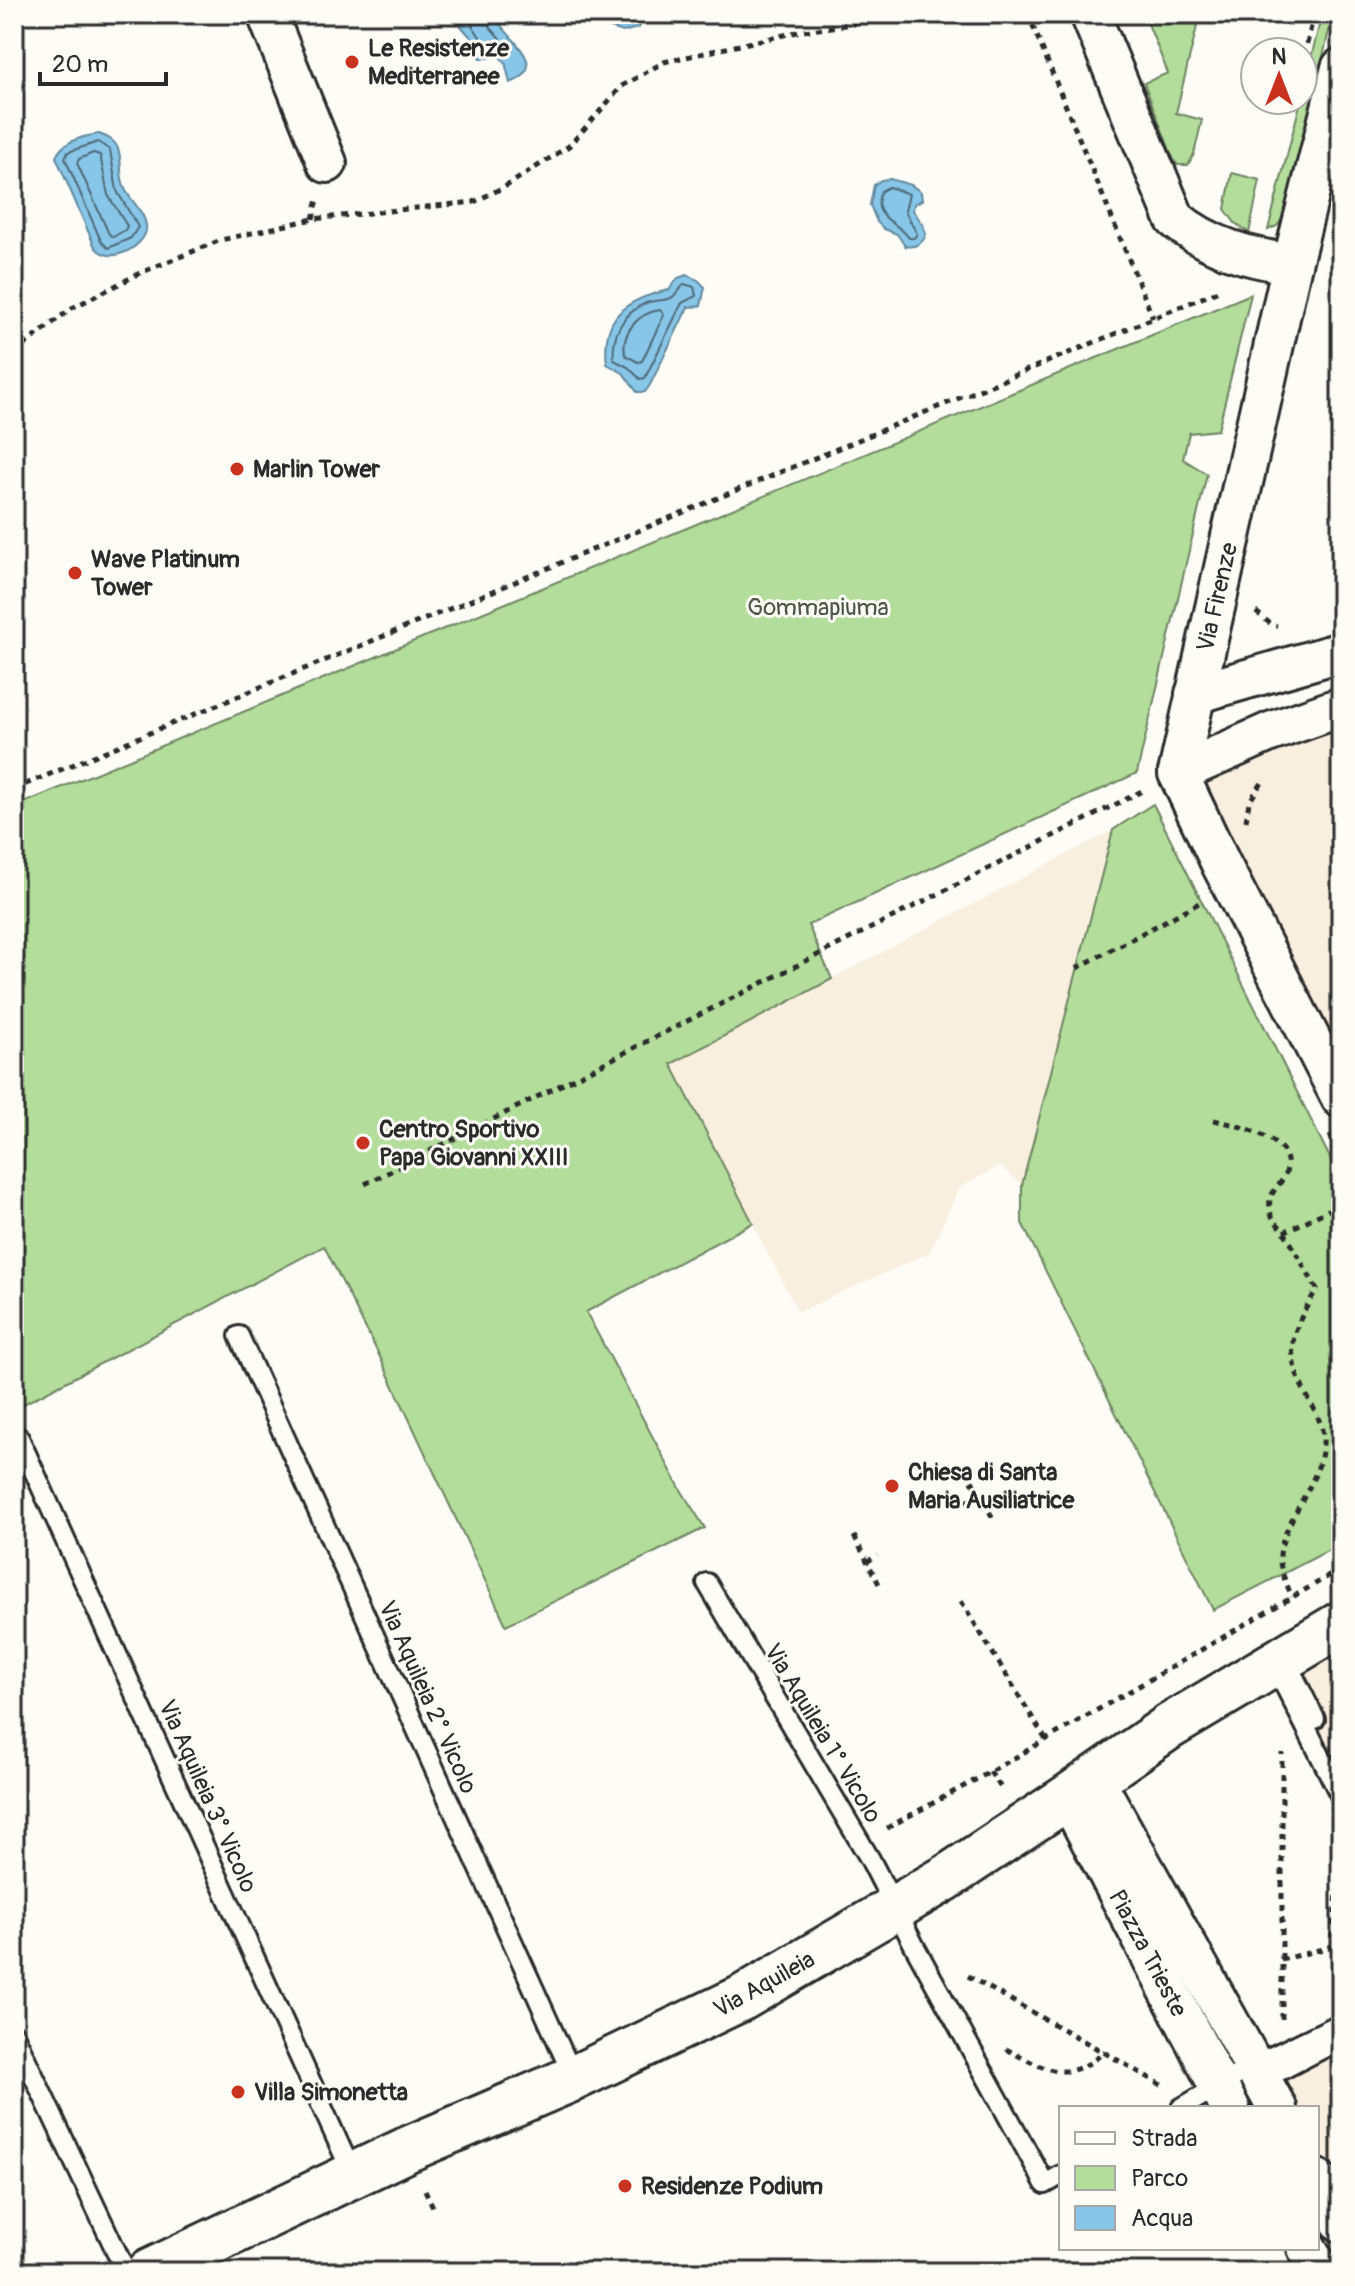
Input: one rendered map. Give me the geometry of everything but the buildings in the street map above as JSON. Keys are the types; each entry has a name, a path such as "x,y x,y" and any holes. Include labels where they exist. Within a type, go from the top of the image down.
{"street":[{"path":"267,14 327,163"},
{"path":"1090,14 1175,219 1192,233 1255,259 1292,264"},
{"name":"Via Firenze","path":"1178,773 1292,264 1341,68"},
{"path":"1195,694 1341,652"},
{"path":"1341,707 1270,732 1178,773 1341,1098"},
{"name":"Via Aquileia","path":"149,2272 353,2175 574,2078 742,1998 905,1928 1081,1788 1170,1726 1305,1645"},
{"name":"Piazza Trieste","path":"1081,1788 1267,2077"},
{"name":"Piazza Trieste","path":"1081,1788 1224,2098"},
{"path":"1319,2183 1341,2222"},
{"path":"1308,2250 1321,2272"}],"lane":[{"name":"Via Aquileia 2° Vicolo","path":"239,1336 574,2078"},
{"name":"Via Aquileia 3° Vicolo","path":"19,1438 353,2175"},
{"name":"Via Aquileia 1° Vicolo","path":"707,1583 870,1859 1045,2184 1059,2176"},
{"path":"1305,1645 1296,1709 1341,1797"},
{"path":"1305,1645 1341,1770"},
{"path":"1267,2077 1341,2023"},
{"path":"14,2034 126,2272"},
{"path":"1190,2106 1224,2098 1341,2039"}],"path":[{"path":"14,353 72,308 140,273 221,240 313,219 474,202 508,185 569,146 622,86 664,62 797,32 853,24 868,14"},
{"path":"1028,14 1153,318"},
{"path":"1309,36 1314,14"},
{"path":"14,789 1255,276 1255,259"},
{"path":"1251,602 1256,612 1272,625 1283,627"},
{"path":"365,1184 1178,773"},
{"path":"1245,833 1249,802 1271,773"},
{"path":"1077,968 1207,899"},
{"path":"1214,1120 1257,1132 1276,1143 1286,1158 1286,1172 1270,1195 1270,1213 1317,1289 1295,1325 1293,1355 1294,1372 1315,1410 1323,1436 1320,1462 1284,1536 1280,1562 1305,1645"},
{"path":"1284,1232 1341,1204"},
{"path":"966,1470 994,1520"},
{"path":"966,1502 979,1494"},
{"path":"854,1536 880,1586"},
{"path":"867,1562 877,1555"},
{"path":"870,1859 881,1831 1046,1740 1341,1569"},
{"path":"961,1601 1046,1740"},
{"path":"1267,2077 1282,2039 1282,1716 1296,1709"},
{"path":"1281,1960 1330,1947 1341,1866"},
{"path":"905,1928 1165,2087"},
{"path":"1000,2047 1063,2073 1091,2064 1105,2051"},
{"path":"423,2187 435,2211"}],"shaded area":[{"path":"1341,707 1341,1098 1178,773"},
{"path":"1113,830 1022,1185 1000,1166 959,1188 929,1253 798,1312 671,1064"},
{"path":"1341,1624 1341,1770 1284,1657"},
{"path":"1341,2039 1341,2222 1319,2183 1319,2106 1277,2106 1282,2070"}],"green space":[{"path":"1144,14 1200,14 1176,113 1202,120 1194,154 1188,165 1178,165 1174,161 1144,83 1168,73"},
{"path":"1322,14 1333,14 1319,74 1319,36 1316,36"},
{"path":"1297,116 1309,116 1286,214 1277,226 1268,230"},
{"path":"1232,173 1260,180 1249,233 1235,223 1225,209"},
{"name":"Centro Sportivo Papa Giovanni XXIII","path":"1251,294 1218,430 1189,433 1183,459 1207,474 1137,773 808,925 832,979 671,1064 753,1223 586,1312 681,1490 705,1528 506,1625 324,1246 14,1409 14,807"},
{"path":"1153,804 1341,1180 1341,1544 1213,1610 1022,1223 1022,1185 1113,830"}],"water":[{"path":"461,14 493,14 527,60 527,69 522,76 510,83 505,62 499,56 481,59 475,42 461,26"},
{"path":"568,14 651,14 642,20 638,28 623,32"},
{"path":"99,134 117,146 124,185 146,225 139,243 116,255 100,252 94,245 56,157 68,143"},
{"path":"890,179 911,185 921,192 922,200 914,204 913,210 926,234 915,246 905,246 897,234 884,229 877,222 870,205 874,185"},
{"path":"686,275 705,287 701,306 688,307 650,385 645,392 637,392 623,373 607,364 608,333 620,312 629,305 669,290 678,278"}],"place":[{"name":"Le Resistenze Mediterranee","path":"352,62"},
{"name":"Marlin Tower","path":"237,469"},
{"name":"Wave Platinum Tower","path":"75,573"},
{"name":"Centro Sportivo Papa Giovanni XXIII","path":"363,1143"},
{"name":"Chiesa di Santa Maria Ausiliatrice","path":"892,1486"},
{"name":"Villa Simonetta","path":"238,2092"},
{"name":"Residenze Podium","path":"625,2186"}],"park label":[{"name":"Gommapiuma","path":"818,607"}]}
